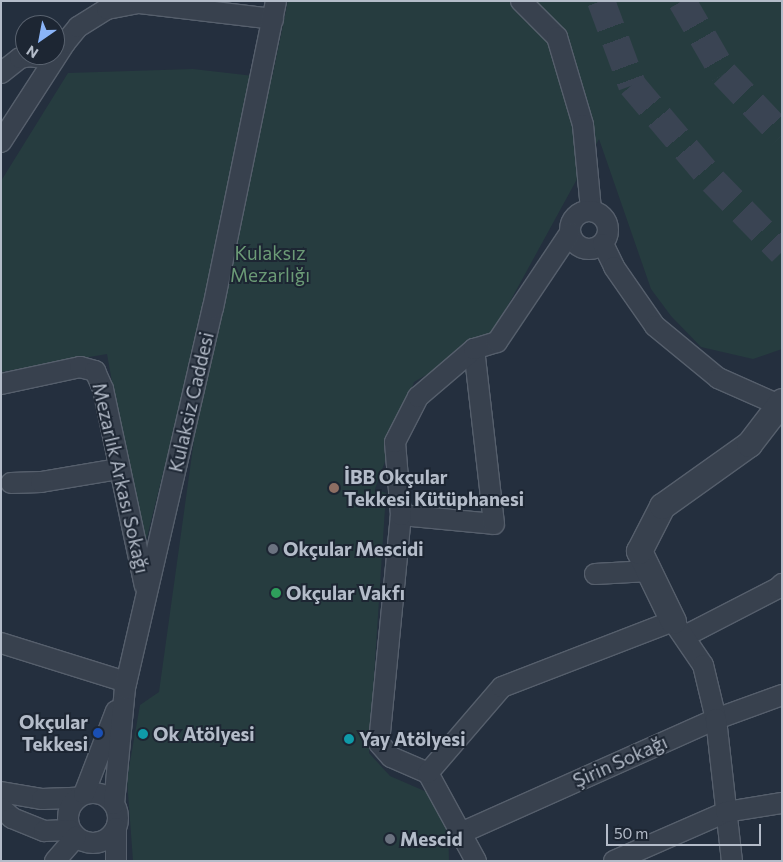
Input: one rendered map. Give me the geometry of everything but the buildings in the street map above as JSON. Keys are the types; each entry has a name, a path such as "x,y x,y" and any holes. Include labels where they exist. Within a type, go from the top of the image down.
{"street":[{"path":"521,1 557,37 583,124 591,210"},
{"path":"65,45 78,27 91,16 122,5 138,3 275,10"},
{"name":"Kulaksiz Caddesi","path":"114,804 125,685 213,308 275,10"},
{"path":"1,72 15,62"},
{"path":"1,142 51,65"},
{"path":"476,861 428,773 391,757 379,743 382,696 401,515 395,442 418,397 474,349 497,342 570,233 577,214 591,210 603,216 608,226 602,244 614,267 655,326 718,378 780,403 749,444 662,506 639,551 679,629 703,665 716,719 732,861"},
{"path":"570,233 572,239 585,249 602,244"},
{"path":"401,515 494,524 474,349"},
{"name":"Mezarlık Arkası Sokağı","path":"1,384 80,368 96,371 104,389 119,469 147,593"},
{"path":"11,483 41,482 119,469"},
{"path":"596,574 649,571"},
{"path":"428,773 502,687 679,629 778,588 782,584"},
{"path":"1,643 125,685 80,796 68,813 87,861"},
{"name":"Şirin Sokağı","path":"460,832 716,719 782,695"},
{"path":"1,792 42,799 101,794 114,804 118,820 116,828 116,861"},
{"path":"614,861 726,812 782,803"},
{"path":"1,808 12,818 44,831 106,840 116,828"},
{"path":"54,861 76,836"}],"green space":[{"name":"Kulaksız Mezarlığı","path":"288,1 782,1 782,349 753,359 701,347 671,316 651,289 599,139 490,338 414,382 375,489 386,493 369,753 390,776 429,793 448,824 449,861 133,861 127,779 140,705 159,692 194,440 173,433 143,553 107,354 1,372 1,181 68,73 193,69 272,78"}],"tunnel":[{"path":"601,1 632,85 713,181 782,252"},
{"path":"682,1 724,74 782,135"}],"place":[{"name":"İBB Okçular Tekkesi Kütüphanesi","path":"334,488"},
{"name":"Okçular Mescidi","path":"273,549"},
{"name":"Okçular Vakfı","path":"276,593"},
{"name":"Okçular Tekkesi","path":"98,733"},
{"name":"Ok Atölyesi","path":"143,734"},
{"name":"Yay Atölyesi","path":"349,739"},
{"name":"Mescid","path":"390,839"}]}
